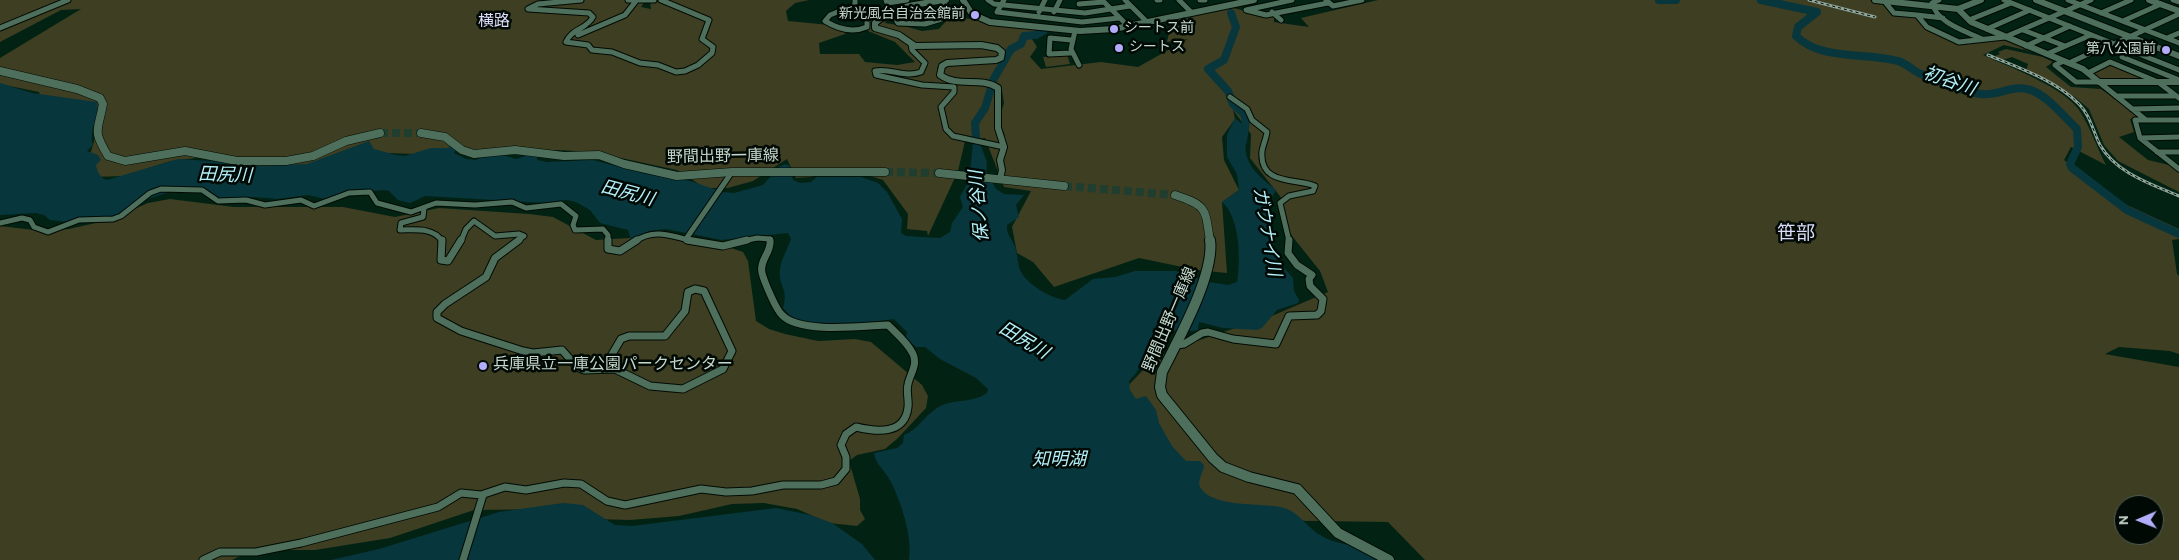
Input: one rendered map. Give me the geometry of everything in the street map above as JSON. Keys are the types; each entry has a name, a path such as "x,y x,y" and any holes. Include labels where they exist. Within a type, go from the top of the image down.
{"main road":[{"path":"0,71 77,89 100,98 103,104 97,124 97,138 108,156 125,161 185,151 237,161 286,162 313,156 346,141 380,133"},
{"name":"野間出野一庫線","path":"421,133 445,136 468,152 481,154 515,150 564,156 598,155 624,164 677,176 732,172 885,172"},
{"path":"939,173 1064,186"},
{"name":"野間出野一庫線","path":"1176,195 1196,202 1206,212 1212,252 1208,272 1160,379 1162,395 1212,458 1223,467 1236,473 1297,489 1338,533 1389,560"}],"street":[{"path":"0,28 68,0"},
{"path":"581,0 538,4 528,9 591,14 593,19 591,22 565,40 588,45 596,51 612,52 640,63 658,65 676,72 691,68 712,53 714,48 702,39 709,20 661,0"},
{"path":"628,0 654,0"},
{"path":"855,0 855,5 830,15 825,21 843,29 859,30 867,27 867,14 877,12 886,14"},
{"path":"886,0 887,3 945,0 951,16 941,22 913,26 898,23 895,18 948,10"},
{"path":"964,0 970,12 982,19 1000,23 1075,31 1097,31 1128,26 1254,0"},
{"path":"988,0 994,4 1003,3 1020,7 1093,13 1130,6"},
{"path":"1020,7 1025,0"},
{"path":"1036,17 1045,0"},
{"path":"1046,28 1060,0"},
{"path":"1125,0 1147,22"},
{"path":"1179,0 1192,13"},
{"path":"1200,0 1205,0"},
{"path":"1258,0 1281,20"},
{"path":"1292,0 1246,10 1266,15 1327,1 1334,6 1349,1 1362,0"},
{"path":"1875,0 1885,2 1935,2 1958,9 1969,20 1987,29 2088,73 2146,120"},
{"path":"1958,9 1981,0"},
{"path":"2004,0 2179,70"},
{"path":"2036,0 2179,56"},
{"path":"2068,0 2179,43"},
{"path":"1917,15 1926,27 1959,42 2005,37 2091,0"},
{"path":"2101,13 2131,0"},
{"path":"2149,0 2179,12"},
{"path":"2173,0 2179,2"},
{"path":"571,42 571,39 580,33 624,15 636,1"},
{"path":"1076,12 1080,2 1103,1 1128,26"},
{"path":"907,2 886,14 875,23 875,28 899,35 911,44 919,46 981,45 998,48 1002,52 1001,58 996,60 947,63 942,66 940,75 947,80 993,83 998,88 998,128 1004,147 1000,160 1002,170 996,178"},
{"path":"907,2 912,15"},
{"path":"1885,2 1894,13 1943,18"},
{"path":"1935,2 1943,18 1949,24 1982,39"},
{"path":"1003,3 997,12 1082,22 1119,18"},
{"path":"1969,20 2011,3"},
{"path":"2123,21 2161,4"},
{"path":"1987,29 2030,10"},
{"path":"2179,12 2130,37 2055,65 2076,82 2179,81"},
{"path":"922,14 927,24"},
{"path":"2026,46 2070,26"},
{"path":"2024,30 2065,46"},
{"path":"1075,31 1071,40 1070,53 1079,65"},
{"path":"2167,38 2179,33"},
{"path":"2047,54 2091,35"},
{"path":"1070,53 1048,54 1048,47 1050,38 1071,40"},
{"path":"911,44 912,50 925,63 921,72 909,74 882,69 877,70 875,73 879,76 915,84 944,84 954,87 954,92 941,107 940,112 946,129 953,136 959,138 1004,147"},
{"path":"2088,73 2133,51"},
{"path":"2122,57 2179,81"},
{"path":"2110,62 2158,82 2178,97"},
{"path":"2116,96 2178,97"},
{"path":"1178,341 1184,344 1202,333 1208,332 1233,339 1276,344 1289,316 1316,315 1324,304 1323,299 1310,286 1309,279 1312,275 1298,265 1288,253 1289,237 1280,203 1289,196 1313,191 1315,186 1310,184 1286,184 1273,175 1265,166 1261,152 1267,132 1252,120 1247,109 1230,97"},
{"path":"2132,109 2179,108"},
{"path":"2178,168 2140,138 2135,120 2179,120"},
{"path":"2140,138 2179,137"},
{"path":"2157,152 2179,152"},
{"path":"687,237 732,172"},
{"path":"0,223 22,218 30,220 34,227 48,232 80,220 113,219 121,216 150,193 161,189 202,190 218,201 246,200 265,206 293,200 301,200 314,206 349,193 370,192 377,203 411,212 424,209 436,203 475,205 512,202 526,208 555,203 561,204 576,216 573,225 575,230 603,229 608,234 608,249 615,253 624,251 647,234 656,233 687,237 716,246 728,246 754,238 770,239 771,245 762,263 762,272 780,315 788,320 815,328 888,325 914,355 914,367 908,386 908,410 903,422 890,432 873,432 856,427 846,434 841,445 846,457 846,469 836,481 821,486 784,484 752,491 726,492 701,489 625,505 607,501 581,484 564,483 526,490 505,487 483,495 461,494 438,507 360,528 256,552 220,552 203,560"},
{"path":"424,209 423,217 401,223 400,230 421,229 437,234 442,240 441,260 448,260 454,255 460,247 468,225 474,221 495,236 519,234 524,236 495,258 486,277 445,304 437,312 437,318 461,332 534,353 562,350 567,353 577,367 584,370 615,369 650,386 683,389 723,369 732,351 710,299 704,291 695,289 688,292 689,301 686,312 665,336 629,336 621,339 604,368"},
{"path":"463,560 483,495"}],"shaded area":[{"path":"0,0 646,0 641,7 651,9 650,0 809,0 795,3 786,11 788,21 850,27 845,34 819,43 820,54 859,54 865,62 897,65 915,62 895,42 868,31 869,16 878,13 881,14 872,22 876,30 892,35 913,47 977,46 999,52 999,56 994,59 950,61 937,67 938,75 942,80 955,82 975,81 949,78 943,74 945,66 960,63 997,61 1004,57 1005,51 995,46 978,44 915,44 898,32 877,25 885,16 898,10 889,16 885,23 922,31 939,29 947,20 956,17 1042,29 1039,33 1025,36 1034,35 1032,39 1037,47 1030,57 1041,69 1101,62 1138,67 1188,39 1167,42 1171,24 1166,20 1229,7 1265,16 1271,14 1274,22 1309,27 1301,18 1378,0 1869,0 1883,3 1894,13 1916,16 1925,27 1959,43 2002,39 2046,55 2004,45 1983,55 2051,87 2074,104 2085,119 2106,165 2071,147 2064,160 2114,199 2179,229 2179,239 2172,240 2177,274 2179,276 2179,354 2170,351 2119,347 2105,354 2179,367 2179,560 1425,560 1388,522 1248,520 1173,485 1154,466 1123,413 1121,404 1123,391 1145,368 1170,350 1274,315 1328,292 1320,271 1288,231 1283,200 1250,158 1251,134 1233,110 1235,119 1222,137 1224,160 1239,190 1222,202 1227,273 1197,270 1139,258 1054,287 1033,262 1017,253 1012,227 1031,191 1004,187 985,138 965,141 958,171 928,236 927,231 907,229 908,214 883,180 845,168 810,177 796,178 787,159 753,181 728,188 705,188 677,170 593,152 559,150 523,152 472,150 459,147 416,154 356,152 301,166 280,168 241,167 215,158 204,157 171,161 123,176 94,177 87,173 95,134 93,119 53,109 41,100 39,92 0,84 0,58 81,9 61,10 0,42","holes":["975,81 987,81 1001,85 1004,103 999,120 1005,136 1000,137 994,121 997,95 994,86"]},
{"path":"2006,49 2043,57 2053,62 2046,67 2071,87 2101,89 2141,118 2130,119 2134,132 2119,137 2148,160 2169,165 2179,171 2179,192 2118,161 2104,145 2089,109 2075,97 2026,70 2028,64 2012,57 2003,60 1995,56 2000,54 1998,52"},
{"path":"1067,55 1070,64 1046,67 1043,57"},
{"path":"2111,64 2151,80 2101,80 2091,73"},
{"path":"170,199 234,207 343,207 395,217 439,208 529,214 553,217 596,240 663,236 722,245 743,252 748,261 756,321 769,329 818,341 855,339 871,342 922,385 928,396 926,408 885,449 857,455 849,461 860,499 860,510 865,519 857,526 829,523 797,509 764,503 732,504 679,516 630,520 594,519 554,509 474,510 390,538 315,550 252,550 232,560 0,560 0,226 42,231 69,229 109,220 148,203"}],"water":[{"name":"知明湖","path":"0,83 32,93 97,102 97,113 92,134 93,145 87,151 98,155 101,160 96,165 97,170 107,180 178,159 228,162 254,166 307,164 369,141 374,149 405,156 431,148 447,148 453,145 458,147 454,153 466,159 475,160 489,156 506,156 516,159 529,155 538,156 537,160 547,162 593,160 646,174 690,181 723,192 734,193 763,185 780,166 786,164 790,166 793,180 800,183 811,182 817,177 861,177 878,183 887,192 902,219 901,233 906,236 940,238 950,232 952,223 963,207 960,197 969,180 973,143 975,140 979,141 987,162 986,171 996,189 1004,194 1024,195 1016,205 1019,217 1007,225 1008,234 1016,250 1020,270 1027,280 1039,290 1065,300 1093,279 1115,277 1135,271 1176,271 1209,282 1228,285 1237,282 1239,251 1236,228 1228,209 1222,202 1239,190 1237,174 1227,157 1227,135 1235,118 1245,128 1247,137 1246,151 1249,162 1259,175 1276,190 1267,206 1274,237 1274,256 1293,278 1294,291 1299,300 1298,303 1277,310 1262,328 1257,330 1223,328 1199,322 1198,330 1176,330 1164,334 1154,344 1139,369 1129,381 1130,390 1136,399 1146,396 1156,410 1159,423 1172,446 1186,461 1200,461 1204,465 1199,483 1202,490 1209,495 1227,502 1280,507 1292,511 1324,537 1356,547 1380,560 909,560 909,540 901,506 893,485 878,463 874,453 897,448 903,443 904,435 914,429 937,408 949,403 975,399 987,393 988,389 976,378 940,359 925,347 916,347 906,338 907,332 894,319 828,329 793,319 783,308 785,296 780,280 780,269 791,239 788,233 722,240 666,229 649,231 631,240 628,230 600,223 590,210 576,202 567,200 546,203 425,196 410,203 398,200 389,191 384,190 325,199 308,195 278,199 253,197 217,200 204,191 173,191 144,200 121,217 75,223 50,220 44,215 36,213 0,215"},
{"path":"563,503 583,505 615,525 632,526 776,508 810,515 832,523 862,544 875,560 331,560 379,549 499,512"}],"waterway":[{"name":"初谷川","path":"1659,0 1676,0"},
{"name":"初谷川","path":"1761,0 1817,12 1798,27 1796,36 1806,44 1818,49 1831,53 1898,61 1918,73 1975,93 1994,94 2021,88 2034,91 2054,106 2077,129 2078,147 2070,164 2072,168 2127,210 2179,234"},
{"name":"ガウナイ川","path":"1231,13 1236,27 1224,60 1208,69 1228,91 1233,104 1244,114 1246,121 1243,141"},
{"name":"保ノ谷川","path":"992,82 1011,49 1021,44 1024,36 1036,35 1044,30"},
{"name":"保ノ谷川","path":"977,150 975,123 985,108 992,85"}],"tunnel":[{"path":"380,133 421,133"},
{"path":"885,172 939,173"},
{"path":"1064,186 1175,195"}],"railway":[{"path":"1809,0 1875,17"},
{"path":"1988,55 2036,75 2059,88 2083,108 2100,145 2115,163 2146,182 2179,196"}],"place":[{"name":"新光風台自治会館前","path":"975,15"},
{"name":"シートス前","path":"1114,29"},
{"name":"シートス","path":"1119,48"},
{"name":"第八公園前","path":"2166,50"},
{"name":"兵庫県立一庫公園パークセンター","path":"483,366"}],"district":[{"name":"横路","path":"494,23"},
{"name":"笹部","path":"1796,235"}],"water label":[{"name":"田尻川","path":"225,177"},
{"name":"田尻川","path":"627,195"},
{"name":"田尻川","path":"1023,342"}]}
